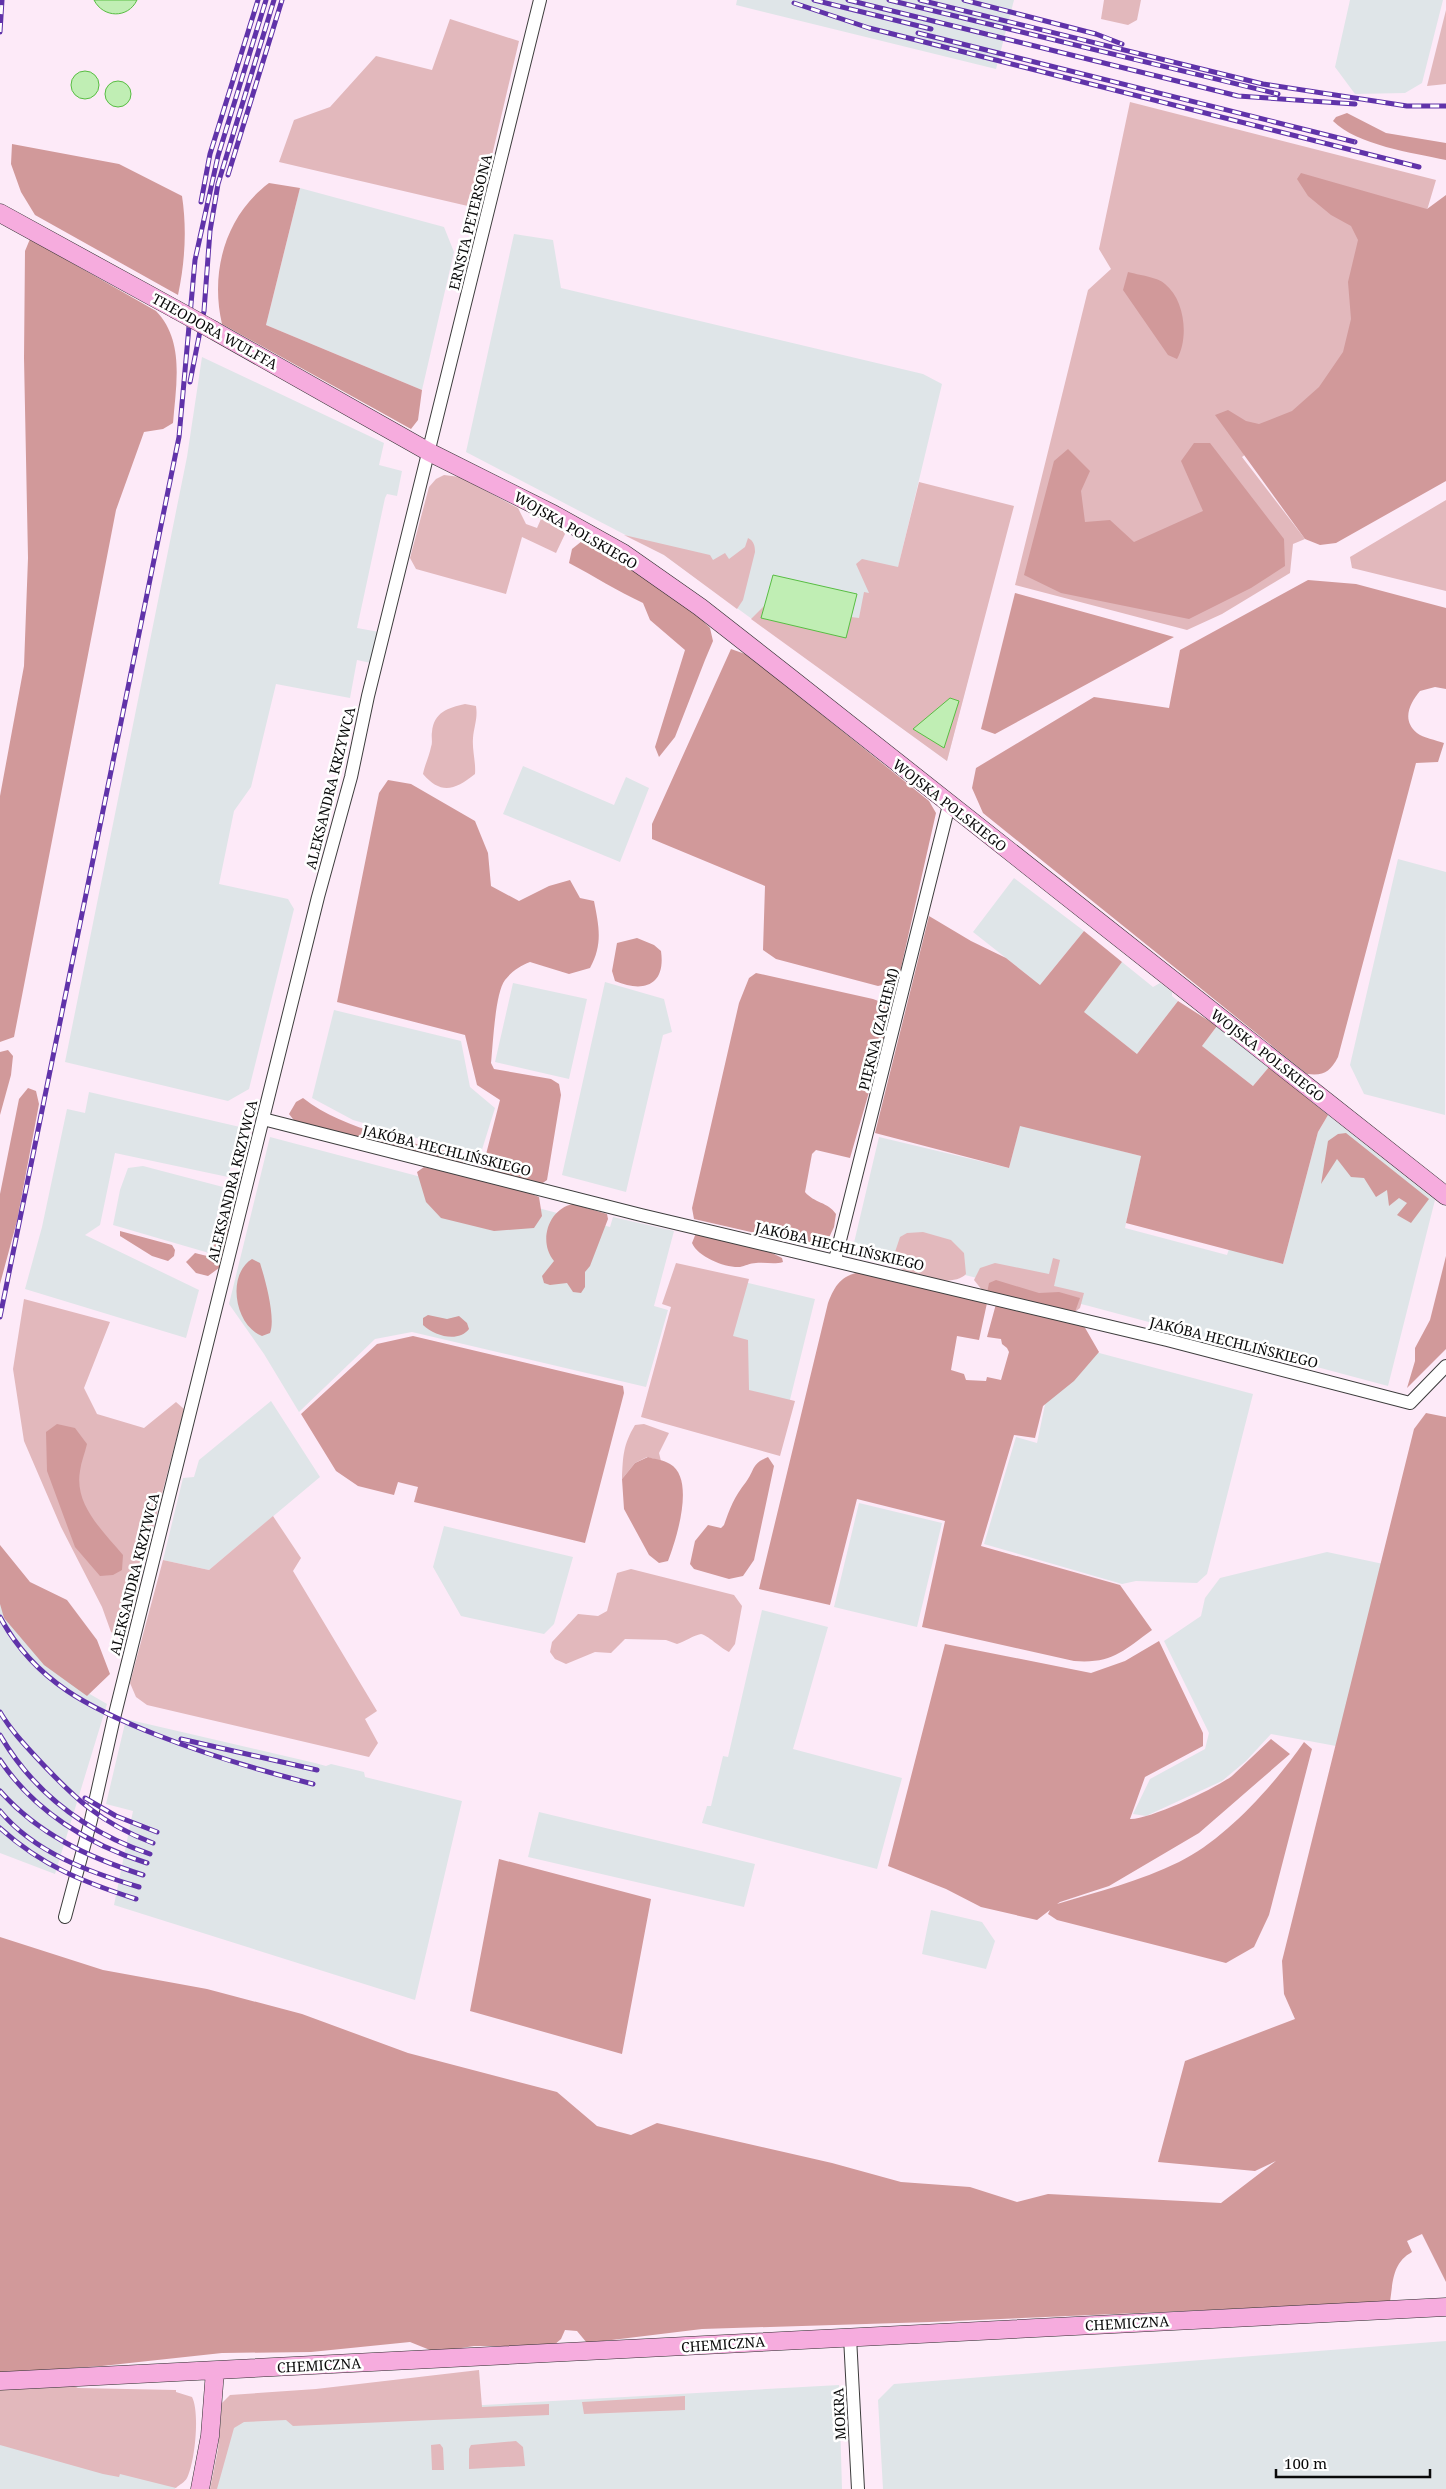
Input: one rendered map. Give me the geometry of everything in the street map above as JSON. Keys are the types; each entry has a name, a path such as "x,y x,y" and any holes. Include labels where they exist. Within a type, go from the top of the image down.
{"street":[{"name":"ERNSTA PETERSONA","path":"429,452 540,0"},
{"name":"THEODORA WULFFA","path":"0,213 429,452"},
{"name":"WOJSKA POLSKIEGO","path":"429,452 553,514 623,553 700,607 1446,1196"},
{"name":"ALEKSANDRA KRZYWCA","path":"65,1917 91,1820 113,1722 318,897 351,777 368,696 429,452"},
{"name":"PIĘKNA (ZACHEM)","path":"835,1260 949,805"},
{"name":"JAKÓBA HECHLIŃSKIEGO","path":"263,1119 641,1214 1158,1337 1410,1403 1446,1366"},
{"name":"CHEMICZNA","path":"0,2381 1446,2307"},
{"name":"MOKRA","path":"850,2337 858,2489"},
{"path":"200,2489 210,2436 215,2371"}],"shaded area":[{"path":"94,0 137,0 128,11 116,14 103,10"},
{"path":"737,0 1014,0 996,69 736,5"},
{"path":"1104,0 1141,0 1137,20 1128,25 1101,19"},
{"path":"1350,0 1443,0 1422,83 1405,93 1355,94 1335,67"},
{"path":"1446,10 1446,84 1427,86"},
{"path":"450,19 519,41 485,185 472,207 279,162 294,120 330,107 376,56 432,70"},
{"path":"85,71 95,75 99,85 95,95 85,99 75,95 71,85 75,75"},
{"path":"118,81 127,85 131,94 127,103 118,107 109,103 105,94 109,85"},
{"path":"1130,102 1436,180 1386,348 1242,457 1305,539 1293,544 1290,573 1222,614 1187,630 1015,585 1088,290 1111,269 1099,249"},
{"path":"1347,113 1386,133 1446,143 1446,160 1386,147 1356,136 1333,121 1336,117"},
{"path":"12,144 119,164 182,196 185,245 178,295 35,215 21,192 11,164"},
{"path":"1301,173 1427,209 1446,195 1446,481 1336,543 1320,545 1305,539 1215,415 1228,410 1246,421 1259,424 1292,411 1319,387 1343,352 1351,319 1348,282 1358,240 1351,226 1331,215 1308,196 1297,179"},
{"path":"269,183 300,188 266,325 422,390 418,420 411,429 222,324 218,285 224,246 241,212 254,196"},
{"path":"300,188 444,227 454,252 422,390 266,325"},
{"path":"514,234 553,240 561,288 923,374 942,384 896,576 990,594 947,761 664,555 466,452"},
{"path":"30,239 156,311 165,323 171,336 177,364 177,379 173,423 163,429 144,432 116,510 14,1037 0,1042 0,796 24,666 28,558 24,358 25,251"},
{"path":"1128,272 1153,278 1165,284 1172,291 1181,309 1184,330 1181,350 1177,359 1168,355 1123,290"},
{"path":"202,357 384,443 379,465 402,471 397,496 387,494 385,498 357,628 379,632 371,663 357,660 350,698 276,684 251,787 234,811 219,884 288,899 294,909 249,1089 228,1101 65,1062 187,457"},
{"path":"1194,443 1210,443 1284,539 1285,566 1251,588 1189,619 1061,593 1024,575 1054,461 1068,449 1090,471 1081,491 1085,522 1110,520 1134,542 1203,511 1181,461"},
{"path":"444,475 460,477 518,508 526,524 537,528 541,519 561,528 565,534 556,553 522,537 506,594 416,569 410,558 429,487 436,479"},
{"path":"919,482 1014,506 947,761 751,619 765,605 761,618 846,637 851,617 859,618 864,592 869,593 856,564 862,559 898,567"},
{"path":"1446,500 1446,591 1352,568 1350,557"},
{"path":"624,535 710,555 713,560 725,553 729,559 745,547 748,538 754,544 755,552 743,600 737,609 664,555"},
{"path":"582,541 622,563 687,605 710,628 713,641 675,737 659,757 655,747 685,650 650,620 643,603 569,563 572,549"},
{"path":"773,575 857,594 846,638 761,618"},
{"path":"1308,580 1356,584 1446,608 1446,689 1435,687 1420,691 1410,706 1408,717 1409,723 1417,733 1426,738 1444,743 1438,762 1416,763 1338,1057 1326,1072 1318,1074 1307,1074 983,813 972,788 976,768 1094,697 1169,708 1180,650"},
{"path":"1015,593 1174,637 995,734 981,729"},
{"path":"731,649 748,655 929,801 936,813 898,981 878,986 776,959 763,950 765,886 652,839 652,824"},
{"path":"950,698 959,701 944,748 913,729"},
{"path":"465,704 476,706 473,734 475,774 455,787 442,787 430,781 423,774 432,745 433,725 443,712"},
{"path":"523,766 614,805 626,777 649,788 620,862 503,814"},
{"path":"388,780 411,784 475,821 488,853 491,886 519,901 549,886 570,880 580,898 594,901 599,935 597,951 590,968 569,974 530,962 510,974 505,980 499,996 491,1063 494,1069 551,1079 559,1084 561,1095 547,1180 540,1185 488,1173 483,1166 500,1100 477,1085 465,1035 337,1002 379,793"},
{"path":"1398,859 1446,872 1445,1115 1364,1094 1350,1065"},
{"path":"1014,878 1084,931 1040,985 973,932"},
{"path":"929,916 971,941 1006,958 1040,985 1084,931 1122,962 1084,1012 1137,1054 1178,1001 1217,1026 1202,1046 1253,1086 1269,1067 1328,1115 1318,1132 1283,1264 1126,1223 1141,1156 1020,1126 1009,1168 875,1133"},
{"path":"637,938 654,945 661,951 662,963 660,972 650,984 643,986 625,985 615,981 612,971 617,943"},
{"path":"1122,962 1153,987 1160,983 1172,992 1172,996 1178,1001 1137,1054 1083,1012"},
{"path":"756,973 873,999 881,1002 889,1011 890,1019 850,1158 816,1150 812,1154 805,1192 829,1207 836,1214 834,1227 826,1244 791,1241 694,1219 692,1208 739,1003 749,978"},
{"path":"605,982 664,999 672,1032 663,1035 626,1192 562,1175"},
{"path":"513,983 587,999 569,1079 495,1062"},
{"path":"334,1010 461,1041 470,1087 495,1108 480,1156 353,1120 312,1098"},
{"path":"1217,1026 1269,1067 1253,1086 1202,1046"},
{"path":"8,1050 13,1056 11,1075 0,1115 0,1052"},
{"path":"28,1088 36,1091 39,1104 17,1221 0,1284 0,1194 19,1099"},
{"path":"89,1092 240,1127 228,1177 115,1153 100,1225 85,1235 199,1290 186,1338 25,1289 42,1227 67,1109 85,1113"},
{"path":"303,1098 339,1119 359,1127 465,1156 468,1159 464,1164 296,1123 289,1114 296,1102"},
{"path":"1328,1115 1435,1200 1388,1386 1089,1306 853,1247 879,1137 1009,1168 1020,1125 1141,1156 1125,1228 1227,1255 1229,1249 1283,1264 1318,1132"},
{"path":"1346,1133 1429,1199 1411,1223 1397,1215 1407,1203 1399,1198 1389,1206 1387,1190 1376,1197 1364,1178 1351,1177 1337,1159 1321,1184 1328,1141 1338,1134"},
{"path":"270,1137 610,1227 613,1217 674,1231 654,1306 668,1310 646,1387 412,1332 375,1339 299,1412 264,1354 229,1304"},
{"path":"143,1166 223,1187 209,1253 113,1225 120,1190 128,1168"},
{"path":"424,1167 517,1188 539,1197 542,1216 534,1228 494,1231 441,1218 426,1202 417,1172"},
{"path":"573,1204 607,1214 608,1219 590,1266 585,1272 585,1287 581,1293 573,1292 567,1283 550,1285 544,1283 542,1276 554,1261 547,1245 548,1227 557,1212"},
{"path":"226,1211 232,1219 219,1268 208,1276 196,1273 186,1262 195,1253 207,1256 211,1254 219,1216"},
{"path":"120,1231 172,1245 175,1250 174,1256 168,1261 152,1256 120,1236"},
{"path":"923,1232 951,1240 964,1253 966,1274 951,1280 931,1280 910,1273 896,1264 895,1252 900,1237 907,1233"},
{"path":"696,1233 768,1251 782,1258 783,1262 754,1263 740,1267 720,1264 706,1257 695,1248 692,1243"},
{"path":"1446,1256 1446,1349 1407,1388 1415,1361 1415,1348 1430,1320"},
{"path":"1053,1258 1060,1260 1054,1286 1084,1293 1080,1308 1075,1312 982,1290 974,1280 980,1268 995,1263 1049,1274"},
{"path":"252,1259 260,1263 271,1308 270,1333 262,1336 245,1322 237,1300 239,1276 244,1266"},
{"path":"676,1263 749,1279 733,1336 748,1340 749,1390 795,1401 780,1456 641,1417 671,1307 662,1304"},
{"path":"686,1268 815,1299 777,1452"},
{"path":"860,1272 987,1303 979,1340 957,1336 951,1370 964,1374 966,1380 986,1381 987,1377 1001,1380 1009,1352 1002,1344 1001,1339 987,1337 996,1304 1084,1326 1099,1352 1074,1381 1043,1406 1035,1438 1014,1435 981,1546 1120,1585 1152,1630 1125,1650 1108,1658 1074,1661 922,1627 945,1521 857,1499 830,1605 759,1589 828,1303 833,1291 843,1279"},
{"path":"996,1280 1039,1293 1059,1292 1080,1298 1075,1312 987,1293 989,1283"},
{"path":"24,1299 110,1322 84,1388 97,1414 144,1428 176,1402 184,1409 124,1640 111,1632 102,1607 61,1527 24,1441 13,1369"},
{"path":"428,1315 447,1319 459,1316 467,1323 469,1329 459,1336 440,1335 423,1325 423,1318"},
{"path":"413,1336 623,1386 624,1393 585,1543 414,1502 418,1487 398,1482 394,1495 358,1486 336,1471 301,1414 377,1344"},
{"path":"1058,1342 1253,1394 1207,1574 1197,1583 1136,1581 1122,1584 984,1544 1016,1437 1037,1443"},
{"path":"271,1401 320,1477 209,1570 163,1560 183,1478 194,1477 199,1460"},
{"path":"1426,1413 1446,1417 1446,2282 1422,2234 1407,2241 1412,2252 1405,2256 1397,2267 1390,2302 930,2322 702,2329 587,2343 577,2331 565,2330 561,2339 553,2346 474,2346 435,2352 410,2342 311,2352 222,2353 102,2366 0,2373 0,1937 103,1970 207,1989 302,2014 408,2053 557,2092 597,2126 631,2135 657,2123 832,2163 901,2182 970,2187 1017,2202 1048,2194 1221,2203 1276,2161 1255,2171 1158,2162 1185,2061 1295,2019 1284,1994 1282,1961 1414,1429"},
{"path":"57,1424 75,1428 87,1444 80,1471 81,1495 99,1527 123,1555 122,1570 113,1575 100,1576 75,1547 47,1471 46,1432"},
{"path":"644,1424 669,1433 659,1453 661,1461 647,1457 635,1463 622,1479 623,1457 628,1439 635,1425"},
{"path":"648,1457 670,1464 678,1472 682,1483 682,1510 675,1539 668,1561 659,1563 649,1555 624,1509 622,1479 635,1463"},
{"path":"768,1457 774,1466 754,1560 743,1576 729,1579 694,1569 690,1564 695,1541 708,1525 721,1528 724,1525 735,1498 754,1468 759,1462"},
{"path":"859,1503 942,1523 917,1627 834,1607"},
{"path":"273,1516 301,1558 293,1571 377,1711 365,1719 378,1743 369,1757 147,1705 136,1697 130,1683 163,1560 209,1570"},
{"path":"444,1526 573,1557 554,1624 544,1634 461,1616 433,1567"},
{"path":"0,1545 30,1582 67,1600 97,1640 110,1674 87,1696 44,1665 4,1618 0,1604"},
{"path":"1327,1552 1388,1565 1336,1746 1271,1734 1246,1761 1222,1781 1146,1816 1133,1814 1150,1779 1205,1749 1209,1733 1164,1641 1201,1616 1205,1598 1220,1578"},
{"path":"631,1569 734,1595 742,1606 735,1644 729,1652 701,1634 677,1644 666,1640 625,1639 611,1653 595,1652 566,1664 555,1659 550,1652 552,1642 578,1614 598,1616 607,1611 617,1573"},
{"path":"0,1600 69,1682 107,1704 55,1874 0,1853"},
{"path":"762,1610 828,1627 793,1749 902,1778 877,1869 702,1823 707,1806 711,1806 723,1756 728,1757"},
{"path":"1159,1641 1203,1733 1203,1746 1145,1777 1130,1819 1166,1809 1224,1781 1232,1776 1271,1739 1290,1754 1199,1833 1109,1886 1057,1904 1149,1875 1197,1852 1214,1840 1248,1810 1292,1759 1304,1742 1312,1749 1269,1915 1254,1947 1226,1963 1057,1920 1048,1914 1050,1910 1037,1920 981,1907 946,1889 888,1866 945,1644 1091,1673 1125,1661"},
{"path":"126,1719 326,1766 331,1764 364,1772 365,1777 462,1801 415,2000 114,1905 133,1811 106,1804"},
{"path":"539,1812 755,1864 744,1907 528,1857"},
{"path":"499,1859 651,1899 622,2054 470,2011"},
{"path":"931,1910 982,1922 995,1941 986,1969 922,1954"},
{"path":"1446,2341 1446,2489 883,2489 878,2400 894,2384"},
{"path":"479,2370 482,2407 549,2404 549,2415 293,2426 286,2420 244,2422 234,2428 217,2489 210,2489 218,2449 222,2403 230,2395 316,2389"},
{"path":"72,2385 78,2388 176,2390 176,2392 192,2397 196,2414 196,2425 192,2461 186,2479 176,2488 120,2474 119,2477 103,2474 0,2445 0,2387"},
{"path":"839,2385 842,2489 215,2489 234,2419"},
{"path":"685,2396 685,2410 584,2414 582,2402"},
{"path":"0,2431 176,2486 175,2489 0,2489"},
{"path":"516,2441 523,2447 525,2466 469,2469 469,2449 471,2445"},
{"path":"440,2444 443,2448 444,2470 432,2470 431,2445"}],"railway":[{"path":"0,32 2,0"},
{"path":"201,202 210,154 258,0"},
{"path":"0,1317 179,437 195,260 218,156 266,0"},
{"path":"190,382 204,311 210,231 218,184 274,0"},
{"path":"228,175 282,0"},
{"path":"814,0 931,29"},
{"path":"848,0 1238,96 1355,104"},
{"path":"889,0 1278,94"},
{"path":"920,0 1263,84 1407,106 1446,106"},
{"path":"964,0 1096,34 1122,44"},
{"path":"794,3 869,28 1419,167"},
{"path":"918,33 1355,142"},
{"path":"0,1617 14,1640 48,1676 67,1691 110,1715 196,1750 313,1784"},
{"path":"0,1712 26,1746 76,1797 118,1827 153,1843"},
{"path":"0,1735 29,1775 64,1808 104,1834 150,1854"},
{"path":"181,1739 317,1770"},
{"path":"0,1760 29,1795 65,1824 104,1846 147,1863"},
{"path":"0,1791 31,1820 66,1843 143,1875"},
{"path":"85,1798 116,1816 157,1832"},
{"path":"0,1811 14,1826 46,1850 101,1875 139,1887"},
{"path":"0,1828 48,1863 98,1886 136,1899"}]}
